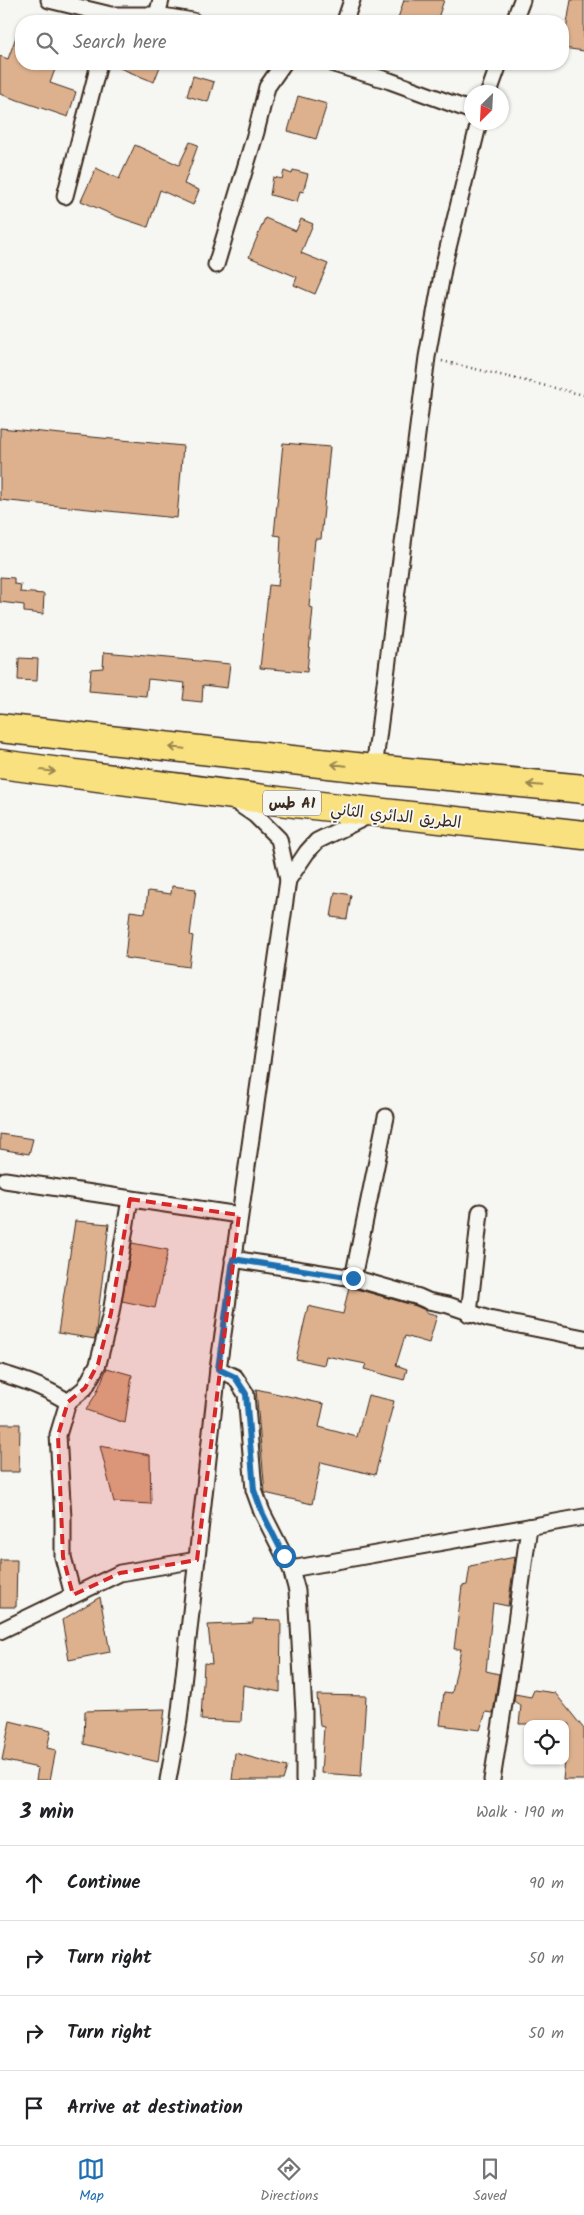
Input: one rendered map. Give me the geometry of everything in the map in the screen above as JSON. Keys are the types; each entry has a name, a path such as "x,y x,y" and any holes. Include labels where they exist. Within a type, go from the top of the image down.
{"highway":[{"path":"0,728 374,769 584,789"},
{"name":"الطريق الدائري الثاني","path":"0,764 226,795 584,835"},
{"path":"375,813 465,816 584,826"}],"street":[{"path":"49,0 100,15"},
{"path":"157,15 161,0"},
{"path":"347,15 352,0"},
{"path":"516,15 522,0"},
{"path":"65,196 97,70"},
{"path":"216,265 256,132 267,87 279,70"},
{"path":"354,70 464,108"},
{"path":"492,85 497,70"},
{"path":"374,769 427,358 444,264 477,130"},
{"path":"168,1780 179,1720 218,1369 288,880 279,839 255,815 226,795"},
{"path":"288,880 317,841 375,813"},
{"path":"353,1278 386,1117"},
{"path":"5,1180 239,1215"},
{"path":"74,1594 63,1557 63,1518 58,1435 68,1402 85,1388 98,1364 111,1313 130,1199"},
{"path":"469,1314 480,1212"},
{"path":"233,1259 353,1278 419,1296 428,1301 448,1305 469,1314 584,1338"},
{"path":"218,1369 235,1377 246,1394 254,1490 262,1512 291,1570 297,1591 304,1712 304,1780"},
{"path":"0,1373 52,1391 68,1402"},
{"path":"291,1570 584,1517"},
{"path":"492,1780 511,1659 528,1527"},
{"path":"0,1630 120,1573 197,1560"}],"path":[{"path":"427,358 584,395"}],"highlighted area":[{"path":"130,1199 239,1215 197,1560 120,1573 73,1595 63,1557 58,1435 68,1402 85,1388 98,1364 111,1313"}],"building":[{"path":"404,0 444,0 439,15 399,15"},
{"path":"571,0 584,0 584,51 569,49 568,15"},
{"path":"15,40 15,70 55,70 50,83 76,92 68,117 0,94 0,56 8,59"},
{"path":"125,70 159,70 154,82"},
{"path":"193,76 214,82 208,102 187,96"},
{"path":"298,96 327,104 316,139 288,131"},
{"path":"190,142 198,145 184,184 199,190 193,205 160,190 148,227 118,217 81,201 96,168 119,179 135,145 179,165"},
{"path":"293,170 308,174 303,192 300,191 297,202 270,195 273,177 282,179 284,171 292,174"},
{"path":"265,218 296,231 301,219 313,224 301,253 328,264 315,294 294,285 297,277 249,257"},
{"path":"0,428 183,446 177,518 0,500"},
{"path":"283,443 330,447 321,539 315,539 309,607 313,608 307,672 260,668 269,585 278,586 281,536 274,535"},
{"path":"0,577 14,578 14,584 21,585 20,592 44,594 43,614 24,612 24,605 0,602"},
{"path":"104,652 230,664 227,688 203,685 202,702 183,700 185,683 148,679 146,696 89,691 91,669 103,668"},
{"path":"19,658 38,659 37,681 18,680"},
{"path":"172,886 196,889 190,935 193,936 189,967 125,958 130,911 145,913 148,891 171,894"},
{"path":"335,892 351,895 347,919 331,917"},
{"path":"0,1134 33,1139 29,1154 0,1149"},
{"path":"75,1221 109,1224 95,1339 58,1333"},
{"path":"132,1243 168,1250 155,1308 122,1301"},
{"path":"349,1287 416,1306 425,1310 425,1312 437,1315 429,1343 405,1336 396,1365 407,1369 404,1380 364,1369 366,1364 326,1356 324,1365 296,1359 308,1306 343,1314"},
{"path":"107,1368 132,1375 125,1423 86,1410 96,1394"},
{"path":"256,1389 324,1404 319,1427 357,1437 368,1395 394,1401 375,1475 321,1462 312,1504 265,1493"},
{"path":"0,1424 20,1424 19,1472 0,1472"},
{"path":"100,1446 150,1455 151,1504 114,1502"},
{"path":"515,1557 508,1606 493,1603 486,1671 499,1674 493,1713 486,1712 480,1730 440,1725 444,1692 452,1693 461,1649 454,1649 462,1586 467,1585 470,1566"},
{"path":"0,1560 17,1560 16,1607 0,1607"},
{"path":"100,1597 110,1652 69,1660 62,1620"},
{"path":"253,1619 281,1620 280,1692 243,1685 241,1722 201,1720 204,1663 212,1664 208,1625 253,1623"},
{"path":"534,1690 555,1693 584,1729 584,1780 563,1780 565,1765 569,1765 569,1720 524,1720 524,1724 519,1724 521,1706 514,1701 515,1694 531,1697"},
{"path":"317,1695 366,1696 361,1776 321,1773 324,1727 320,1726"},
{"path":"165,1709 158,1762 84,1744 85,1711"},
{"path":"10,1721 51,1731 47,1748 56,1750 50,1780 36,1780 38,1768 2,1760"},
{"path":"235,1753 287,1767 283,1780 232,1780"}],"route":[{"path":"284,1556 262,1512 254,1490 246,1394 235,1377 218,1369 233,1259 342,1278 353,1278"}]}
